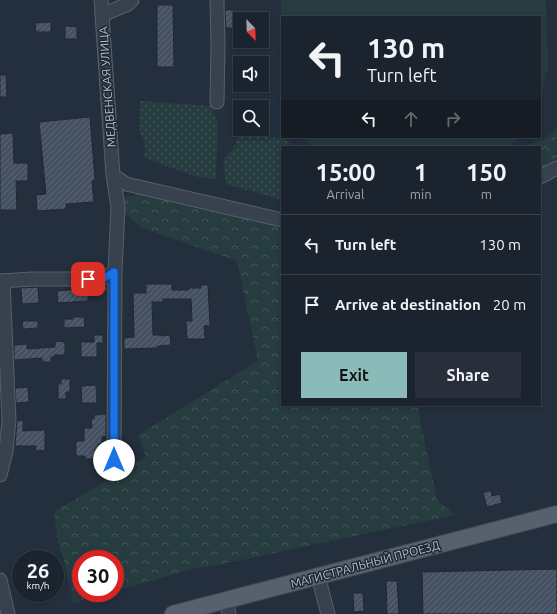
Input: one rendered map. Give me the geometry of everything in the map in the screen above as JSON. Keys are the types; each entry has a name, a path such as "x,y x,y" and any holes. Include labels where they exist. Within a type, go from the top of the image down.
{"main road":[{"name":"МАГИСТРАЛЬНЫЙ ПРОЕЗД","path":"173,614 228,607 318,576 557,514"}],"street":[{"name":"МЕДВЕНСКАЯ УЛИЦА","path":"100,0 113,175 118,207 114,272 114,460"},
{"path":"102,15 128,4 132,0"},
{"path":"217,0 217,102"},
{"path":"541,177 557,168"},
{"path":"113,175 126,184 281,220"},
{"path":"0,475 6,452 9,420 1,281 102,279 114,272"},
{"path":"318,576 328,614"},
{"path":"0,580 8,614"}],"green space":[{"path":"281,0 546,0 548,66 541,98 541,16 281,16"},
{"path":"140,101 212,106 218,125 216,179 198,177 144,158 145,142 139,130"},
{"path":"557,127 557,162 541,171 541,146 525,146 547,138"},
{"path":"240,136 285,139 294,146 281,146 281,200 226,184 223,160 233,149"},
{"path":"304,138 518,138 510,146 310,146"},
{"path":"149,191 281,221 281,406 417,406 437,500 455,515 213,566 196,568 124,588 124,550 72,550 72,598 64,561 64,550 61,550 58,542 54,512 146,457 138,435 258,361 237,261 142,228 111,201"}],"building":[{"path":"157,5 173,5 174,67 157,67"},
{"path":"225,10 237,10 237,12 233,12 233,28 226,28"},
{"path":"51,22 51,32 36,32 35,23"},
{"path":"65,26 77,27 77,39 65,39"},
{"path":"0,75 6,75 7,97 0,97"},
{"path":"90,117 95,180 92,181 94,202 66,204 66,209 37,211 36,195 46,194 39,122"},
{"path":"13,133 14,163 28,163 28,181 16,181 17,210 0,210 0,134"},
{"path":"146,284 172,284 172,290 189,290 189,288 201,288 200,285 208,285 210,326 204,326 205,339 187,339 186,321 192,321 191,299 163,299 163,302 152,302 153,335 170,335 171,345 158,346 157,348 124,349 124,338 134,337 133,293 146,293"},
{"path":"107,285 107,291 88,292 88,301 58,303 57,291 82,289 82,287 102,287"},
{"path":"38,287 39,303 22,304 21,288"},
{"path":"73,317 84,317 85,327 64,328 64,319 73,319"},
{"path":"22,321 38,321 38,328 23,329"},
{"path":"94,335 103,335 103,343 97,343 97,357 81,357 81,342 94,342"},
{"path":"55,341 65,342 65,355 54,355 54,357 51,357 51,362 42,362 42,358 14,360 14,345 27,344 27,349 55,347"},
{"path":"61,379 70,379 70,392 66,392 66,399 58,399 58,384 61,384"},
{"path":"15,384 16,388 28,387 29,402 16,403"},
{"path":"96,385 97,403 82,403 81,386"},
{"path":"106,414 106,436 102,437 102,444 98,444 98,459 85,459 85,456 76,456 76,441 84,441 84,428 92,428 91,419 94,419 94,415"},
{"path":"23,420 23,431 45,430 45,450 36,451 36,446 15,446 17,421"},
{"path":"491,490 492,496 500,494 502,503 487,507 483,493"},
{"path":"557,569 557,614 423,614 422,572"},
{"path":"386,581 397,581 399,614 387,614"},
{"path":"353,593 363,593 364,611 354,612"}],"route":[{"path":"88,279 102,279 114,272 114,460"}]}
